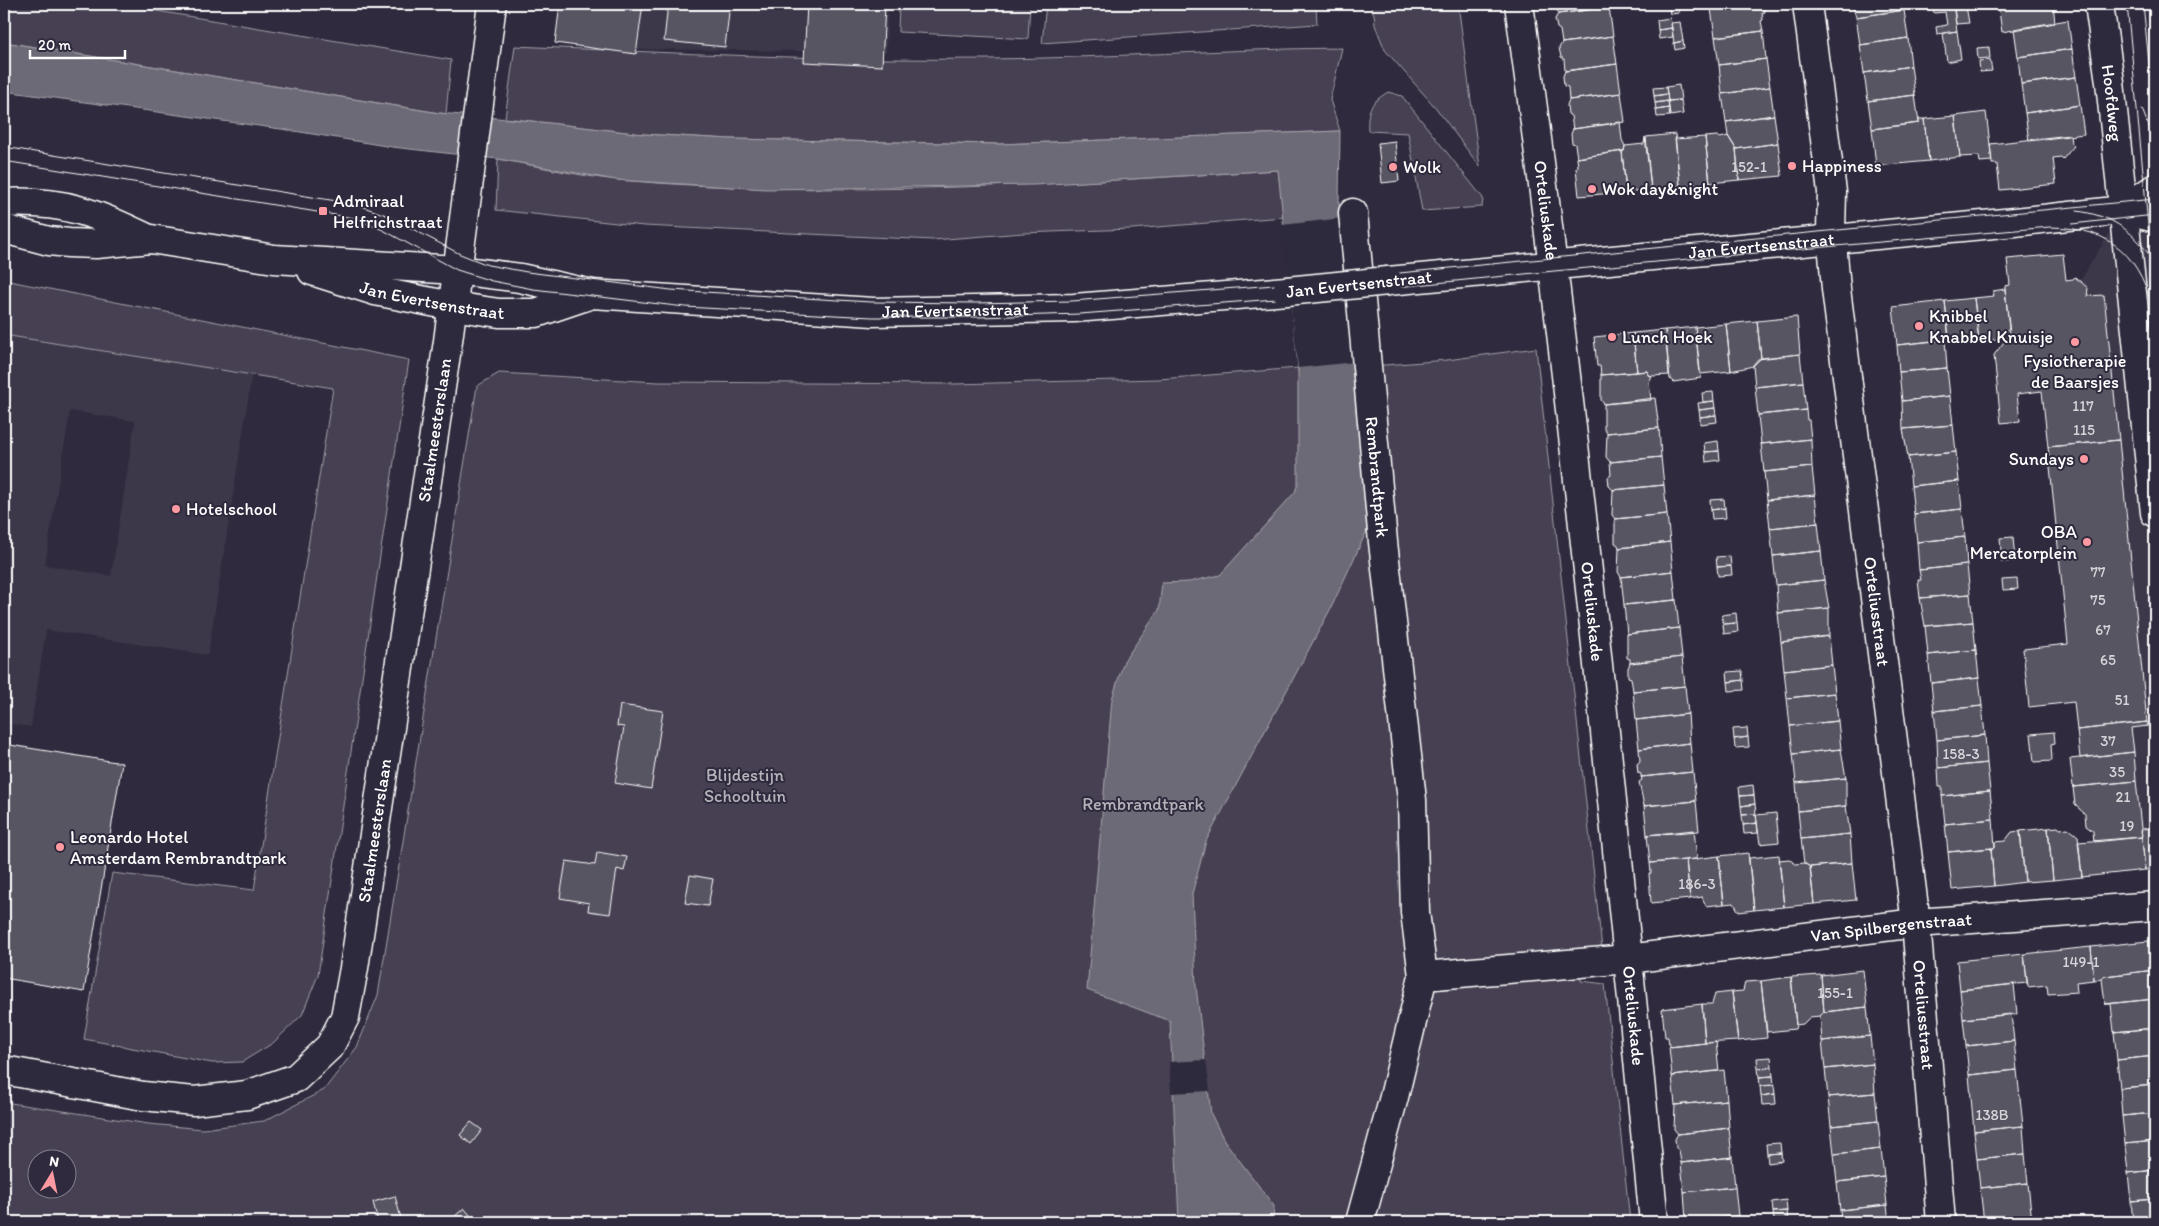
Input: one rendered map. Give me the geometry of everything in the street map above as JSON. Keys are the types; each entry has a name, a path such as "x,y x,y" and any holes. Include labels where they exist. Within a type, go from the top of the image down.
{"street":[{"path":"457,270 492,4"},
{"name":"Orteliuskade","path":"1519,4 1553,265 1628,959 1654,1222"},
{"name":"Orteliusstraat","path":"1807,4 1832,192 1832,238 1836,288 1916,922 1941,1222"},
{"name":"Hoofdweg","path":"2099,4 2110,82 2155,513"},
{"path":"2123,206 2155,188"},
{"name":"Jan Evertsenstraat","path":"4,203 32,202 67,206 94,214 150,239"},
{"path":"2123,206 2155,218"},
{"name":"Jan Evertsenstraat","path":"4,229 48,241 69,243 96,244 150,239 274,259 457,270 520,278 592,294 873,312 1074,308 1287,291 1832,238 2123,206"},
{"name":"Rembrandtpark","path":"1353,213 1383,542 1412,800 1415,912 1423,976 1394,1096 1360,1222"},
{"name":"Jan Evertsenstraat","path":"274,259 375,290 452,306 499,313 536,313 592,294"},
{"name":"Staalmeesterslaan","path":"4,1070 143,1096 194,1102 247,1095 296,1078 330,1046 345,1018 354,968 457,270"},
{"name":"Van Spilbergenstraat","path":"1423,976 1628,959 1916,922 2155,906"}],"shaded area":[{"path":"559,4 888,4 886,52 633,49 555,41"},
{"path":"4,42 439,113 532,121 643,134 730,139 1000,144 1340,131 1339,203 1369,526 1331,608 1206,841 1192,894 1196,986 1211,1114 1224,1140 1274,1206 1273,1222 1179,1222 1170,1021 1087,990 1112,699 1124,661 1159,610 1162,583 1189,582 1220,575 1295,492 1298,483 1298,368 1278,170 1034,185 766,189 616,180 498,159 392,147 288,130 4,91"},
{"path":"2155,157 2155,852 2119,855 2056,321"},
{"name":"Hotelschool","path":"4,335 252,374 208,655 46,630 31,727 4,723 4,453 12,402 4,400","holes":["70,411 135,421 111,576 45,565"]}],"green space":[{"path":"4,4 115,4 451,60 446,114 4,42"},
{"path":"899,4 1030,4 1028,39 898,32"},
{"path":"1046,4 1316,4 1317,24 1042,43"},
{"path":"1369,4 1458,4 1480,167 1436,108 1385,50"},
{"path":"515,46 870,59 1077,57 1342,48 1330,100 1340,131 1000,144 730,139 643,134 505,118"},
{"path":"1388,92 1402,96 1483,198 1482,207 1422,211 1408,133 1368,131 1368,117 1373,103"},
{"path":"498,159 618,180 701,186 783,188 866,189 1031,184 1278,170 1284,217 1132,229 1023,233 933,240 644,226 496,210"},
{"path":"4,280 409,360 318,975 302,1015 273,1043 242,1062 212,1063 84,1039 112,873 254,890 333,388 4,335"},
{"name":"Rembrandtpark","path":"1536,348 1603,958 1579,959 1581,981 1605,984 1630,1222 4,1222 4,1102 149,1124 203,1129 264,1121 324,1090 357,1047 378,995 477,386 499,373 658,382 953,384 1159,379 1298,368 1298,372 1447,360"}],"pier":[{"path":"1343,218 1355,362 1298,368 1282,225"},
{"path":"1206,1060 1210,1091 1171,1093 1169,1062"}],"building":[{"path":"560,4 643,4 636,54 555,43"},
{"path":"668,4 730,4 725,47 664,41"},
{"path":"807,4 885,4 882,66 804,62"},
{"path":"1556,4 1609,4 1609,7 1558,14"},
{"path":"1668,4 1678,4 1679,13 1670,14"},
{"path":"1710,4 1749,4 1711,9"},
{"path":"1764,4 1765,12 1762,13 1763,20 1761,21 1763,31 1715,37 1711,9"},
{"path":"1852,4 1903,4 1904,10 1856,17"},
{"path":"1953,4 1957,31 1937,34 1936,27 1947,25 1945,12 1934,13 1933,6"},
{"path":"1953,4 1966,4 1966,6 1954,7"},
{"path":"1998,4 2053,4 2055,23 2002,32"},
{"path":"1966,6 1969,23 1956,24 1954,7"},
{"path":"1609,7 1613,36 1562,43 1560,30 1557,28 1555,19 1558,14"},
{"path":"1904,10 1908,38 1860,45 1856,17"},
{"path":"1670,18 1672,28 1658,30 1657,20"},
{"path":"2068,20 2072,49 2018,57 2014,29"},
{"path":"1680,22 1683,41 1674,43 1671,23"},
{"path":"1672,28 1673,37 1659,39 1658,30"},
{"path":"1763,31 1766,59 1719,65 1715,37"},
{"path":"1957,31 1961,59 1947,62 1943,33"},
{"path":"1613,36 1617,64 1565,71 1564,59 1561,57 1559,48 1562,43"},
{"path":"1908,38 1911,66 1864,73 1860,45"},
{"path":"1683,41 1684,48 1675,50 1674,43"},
{"path":"1989,47 1990,58 1978,59 1977,48"},
{"path":"2072,49 2076,77 2021,84 2018,57"},
{"path":"1766,59 1770,87 1722,94 1719,65"},
{"path":"1990,60 1992,71 1980,72 1979,61"},
{"path":"1617,64 1621,93 1569,100 1568,87 1564,86 1563,76 1565,71"},
{"path":"1911,66 1915,95 1868,101 1864,73"},
{"path":"2076,77 2080,105 2025,113 2021,84"},
{"path":"1679,85 1681,100 1668,101 1666,87"},
{"path":"1666,87 1667,94 1654,96 1653,88"},
{"path":"1770,87 1774,115 1726,122 1722,94"},
{"path":"1621,93 1625,122 1573,129 1571,116 1568,114 1567,105 1569,100"},
{"path":"1667,94 1668,101 1655,103 1654,96"},
{"path":"1915,95 1919,123 1872,129 1868,101"},
{"path":"1681,100 1683,114 1670,116 1668,101"},
{"path":"1668,101 1669,108 1656,110 1655,103"},
{"path":"2080,105 2084,134 2029,141 2025,113"},
{"path":"1669,108 1670,116 1657,117 1656,110"},
{"path":"1986,112 1992,161 1980,162 1979,156 1960,157 1955,116"},
{"path":"1774,115 1778,143 1736,149 1728,136 1726,122"},
{"path":"1955,116 1960,157 1929,161 1924,119"},
{"path":"1919,119 1924,119 1929,161 1876,166 1872,129 1919,123"},
{"path":"1620,122 1622,140 1625,146 1624,151 1577,158 1575,144 1572,143 1571,134 1573,129"},
{"path":"1675,134 1680,186 1651,189 1646,137"},
{"path":"2070,135 2071,143 2074,146 2063,159 2061,157 2053,158 2056,184 2000,190 1997,164 1992,164 1990,144"},
{"path":"1717,136 1720,138 1728,136 1736,149 1739,180 1710,183 1705,137"},
{"path":"1645,137 1651,189 1626,192 1622,151 1624,151 1625,146 1644,144"},
{"path":"1705,137 1710,183 1680,186 1675,139"},
{"path":"1395,141 1399,181 1382,183 1378,143"},
{"path":"1778,143 1782,176 1739,180 1736,149"},
{"path":"1622,151 1626,192 1579,196 1576,168 1578,167 1577,158"},
{"path":"2063,254 2066,280 2075,277 2088,288 2087,296 2104,295 2119,440 2048,447 2042,391 2017,394 2020,421 2001,423 1994,355 2010,334 2005,289 2005,286 2010,285 2007,259"},
{"path":"2005,289 2009,328 2005,334 1999,334 1995,340 1979,341 1974,298 1994,296 1993,291"},
{"path":"1974,298 1979,341 1961,343 1958,338 1949,339 1945,301"},
{"path":"1945,301 1949,339 1897,345 1893,307"},
{"path":"1797,317 1800,354 1761,358 1757,321"},
{"path":"1757,321 1761,358 1753,366 1731,371 1726,324"},
{"path":"1726,324 1731,371 1700,374 1695,327"},
{"path":"1695,327 1701,378 1673,382 1670,379 1665,330"},
{"path":"1665,330 1669,375 1652,376 1648,375 1648,371 1637,372 1633,333"},
{"path":"1633,333 1637,372 1601,375 1600,366 1597,366 1594,337"},
{"path":"1945,340 1947,368 1899,372 1897,345"},
{"path":"1800,354 1803,382 1755,387 1753,365 1758,359"},
{"path":"1947,368 1950,396 1902,401 1899,372"},
{"path":"1648,371 1648,375 1652,376 1649,382 1651,400 1604,404 1601,400 1601,375"},
{"path":"1803,382 1806,410 1758,415 1755,387"},
{"path":"1713,392 1714,401 1703,402 1702,393"},
{"path":"1950,396 1953,425 1903,429 1902,401"},
{"path":"1655,398 1659,428 1607,433 1604,429 1604,404"},
{"path":"1714,401 1715,408 1699,410 1698,403"},
{"path":"1715,408 1716,415 1700,417 1699,410"},
{"path":"1806,410 1811,439 1761,444 1758,415"},
{"path":"1716,415 1717,422 1700,424 1700,417"},
{"path":"1953,425 1956,452 1908,457 1903,429"},
{"path":"1659,428 1661,457 1610,462 1606,457 1607,433"},
{"path":"1811,439 1812,467 1764,472 1761,444"},
{"path":"2119,440 2147,722 2077,730 2074,702 2029,707 2023,649 2068,644 2048,447"},
{"path":"1718,441 1719,451 1705,452 1704,443"},
{"path":"1719,451 1720,460 1706,462 1705,452"},
{"path":"1956,452 1959,481 1911,486 1908,457"},
{"path":"1661,457 1664,485 1613,490 1609,486 1608,477 1611,475 1610,462"},
{"path":"1812,467 1815,495 1767,500 1764,472"},
{"path":"1959,481 1962,509 1914,514 1911,486"},
{"path":"1664,485 1667,514 1615,519 1612,515 1613,490"},
{"path":"1815,495 1818,523 1770,528 1767,500"},
{"path":"1724,499 1725,508 1711,510 1710,500"},
{"path":"1725,508 1726,518 1712,519 1711,510"},
{"path":"1962,509 1965,537 1917,542 1914,514"},
{"path":"1667,514 1670,542 1619,548 1615,543 1615,519"},
{"path":"1818,523 1821,551 1773,556 1770,528"},
{"path":"1965,537 1967,565 1919,570 1917,542"},
{"path":"2013,537 2015,561 2002,562 2000,538"},
{"path":"1670,542 1673,571 1621,577 1618,572 1619,548"},
{"path":"1821,551 1824,580 1776,585 1773,556"},
{"path":"1730,556 1731,566 1717,567 1716,557"},
{"path":"1967,565 1970,594 1920,598 1918,580 1921,580 1919,570"},
{"path":"1731,566 1732,575 1718,576 1717,567"},
{"path":"1673,571 1676,600 1624,605 1621,577"},
{"path":"2017,579 2018,589 2003,590 2002,580"},
{"path":"1824,580 1829,608 1778,613 1776,585"},
{"path":"1970,594 1973,622 1925,626 1920,598"},
{"path":"1676,600 1679,628 1627,634 1624,605"},
{"path":"1829,608 1829,636 1781,642 1778,613"},
{"path":"1736,613 1737,623 1723,624 1722,615"},
{"path":"1973,622 1976,650 1928,655 1925,626"},
{"path":"1737,623 1738,632 1724,634 1723,624"},
{"path":"1679,628 1682,657 1630,663 1630,659 1627,658 1627,634"},
{"path":"1829,636 1832,665 1784,670 1781,642"},
{"path":"1976,650 1979,678 1931,683 1928,655"},
{"path":"1682,657 1685,686 1633,691 1631,678 1628,677 1630,663"},
{"path":"1832,665 1835,693 1787,698 1784,670"},
{"path":"1742,671 1743,680 1728,682 1727,672"},
{"path":"1979,678 1982,706 1934,711 1931,683"},
{"path":"1743,680 1744,690 1729,691 1728,682"},
{"path":"1685,686 1688,714 1636,720 1633,691"},
{"path":"1835,693 1838,721 1790,726 1787,698"},
{"path":"620,705 663,711 651,789 615,783 624,727 617,726"},
{"path":"1982,706 1985,735 1937,740 1934,711"},
{"path":"1688,714 1690,743 1639,749 1636,720"},
{"path":"1838,721 1841,749 1793,754 1790,726"},
{"path":"2147,722 2148,726 2131,728 2134,752 2080,758 2077,730"},
{"path":"1747,728 1748,737 1734,739 1733,729"},
{"path":"2054,732 2055,743 2051,744 2052,761 2034,762 2031,734"},
{"path":"1985,735 1987,763 1938,768 1937,740"},
{"path":"1748,737 1749,747 1735,748 1734,739"},
{"path":"1690,743 1693,772 1641,777 1641,774 1638,773 1639,749"},
{"path":"4,744 122,763 84,992 4,978"},
{"path":"1841,749 1846,778 1796,783 1793,754"},
{"path":"2134,752 2136,781 2073,787 2070,759"},
{"path":"1987,763 1990,791 1942,796 1942,786 1939,786 1938,768"},
{"path":"1693,772 1696,801 1644,806 1639,782 1642,780 1641,777"},
{"path":"1846,778 1846,806 1798,811 1796,783"},
{"path":"2136,781 2142,837 2094,842 2093,831 2086,826 2085,814 2075,805 2073,787"},
{"path":"1753,785 1754,795 1740,796 1739,787"},
{"path":"1990,791 1993,819 1945,824 1942,796"},
{"path":"1754,795 1755,804 1741,806 1740,796"},
{"path":"1696,801 1699,831 1647,835 1644,806"},
{"path":"1755,804 1756,814 1742,815 1741,806"},
{"path":"1846,806 1850,834 1801,839 1798,811"},
{"path":"1776,813 1779,842 1760,844 1756,815"},
{"path":"1756,814 1757,823 1743,825 1742,815"},
{"path":"1993,819 1995,848 1948,852 1945,824"},
{"path":"1757,823 1758,833 1744,834 1743,825"},
{"path":"2058,827 2060,829 2068,828 2078,836 2082,877 2053,880 2048,828"},
{"path":"2048,828 2053,880 2025,882 2020,831"},
{"path":"2155,828 2155,869 2145,870 2141,829"},
{"path":"1694,830 1697,859 1650,863 1647,835"},
{"path":"2020,831 2025,882 1994,886 1991,848 1995,848 1995,842 2005,841 2012,832"},
{"path":"1850,834 1852,863 1810,867 1804,863 1801,839"},
{"path":"2142,837 2145,870 2082,877 2078,842"},
{"path":"1991,848 1994,886 1952,890 1948,852"},
{"path":"597,852 627,857 624,871 617,869 610,914 588,911 589,903 560,898 566,861 595,865"},
{"path":"1748,853 1754,910 1739,912 1734,903 1724,904 1719,856"},
{"path":"1779,855 1784,907 1754,910 1749,858"},
{"path":"1719,856 1724,904 1706,906 1702,897 1690,899 1686,860"},
{"path":"1789,859 1795,864 1804,863 1810,867 1814,904 1784,907 1779,860"},
{"path":"1686,860 1690,899 1651,903 1650,863"},
{"path":"1852,863 1856,900 1814,904 1810,867"},
{"path":"690,875 713,879 708,906 685,903"},
{"path":"2148,941 2153,946 2155,970 2105,976 2102,979 2094,980 2091,947"},
{"path":"2091,947 2094,980 2076,982 2077,992 2048,994 2047,985 2028,987 2024,954"},
{"path":"2024,954 2027,983 1960,990 1957,961"},
{"path":"1863,970 1867,1007 1824,1012 1821,975"},
{"path":"2155,970 2155,999 2105,1004 2102,979 2105,976"},
{"path":"1821,975 1824,1012 1820,1016 1810,1017 1803,1024 1796,1025 1791,977"},
{"path":"1791,977 1795,1029 1767,1032 1761,981"},
{"path":"1761,981 1767,1038 1738,1041 1732,992 1743,991 1745,982"},
{"path":"2014,984 2017,1014 1963,1019 1960,990"},
{"path":"1732,992 1738,1041 1705,1043 1702,1004 1712,1004 1715,994"},
{"path":"2155,999 2155,1028 2114,1032 2111,1004 2105,1004"},
{"path":"1702,1004 1705,1043 1669,1047 1668,1037 1665,1037 1662,1009"},
{"path":"1867,1007 1870,1036 1822,1041 1820,1016 1824,1012"},
{"path":"2011,1014 2014,1041 1966,1046 1963,1019"},
{"path":"2155,1028 2155,1056 2117,1060 2114,1032"},
{"path":"1870,1036 1873,1064 1825,1069 1822,1041"},
{"path":"2014,1041 2017,1070 1969,1075 1966,1046"},
{"path":"1716,1042 1719,1071 1672,1076 1669,1047"},
{"path":"2155,1056 2155,1085 2120,1088 2117,1060"},
{"path":"1771,1057 1772,1067 1758,1068 1757,1058"},
{"path":"1873,1064 1875,1093 1828,1097 1825,1069"},
{"path":"1772,1067 1773,1076 1759,1077 1758,1068"},
{"path":"1724,1070 1727,1100 1675,1105 1672,1076"},
{"path":"2017,1070 2023,1126 1974,1131 1969,1075"},
{"path":"1773,1076 1774,1085 1760,1086 1759,1077"},
{"path":"1774,1085 1775,1094 1761,1096 1760,1086"},
{"path":"2155,1085 2155,1113 2122,1116 2120,1088"},
{"path":"1875,1093 1878,1121 1831,1126 1828,1097"},
{"path":"1775,1094 1776,1104 1762,1105 1761,1096"},
{"path":"1727,1100 1729,1128 1678,1134 1674,1129 1675,1105"},
{"path":"2155,1113 2155,1141 2125,1144 2122,1116"},
{"path":"1878,1121 1881,1149 1834,1154 1831,1126"},
{"path":"471,1122 482,1130 471,1144 460,1135"},
{"path":"2023,1126 2025,1154 1977,1159 1974,1131"},
{"path":"1729,1128 1732,1157 1681,1163 1675,1139 1678,1134"},
{"path":"2155,1141 2155,1170 2128,1173 2125,1144"},
{"path":"1780,1143 1781,1153 1767,1154 1766,1144"},
{"path":"1881,1149 1884,1177 1837,1182 1834,1154"},
{"path":"1781,1153 1782,1161 1768,1163 1767,1154"},
{"path":"2025,1154 2028,1183 1980,1188 1977,1159"},
{"path":"1732,1157 1735,1187 1684,1192 1681,1163"},
{"path":"2155,1170 2155,1199 2131,1201 2128,1173"},
{"path":"1884,1177 1887,1205 1840,1210 1837,1182"},
{"path":"2028,1183 2032,1222 1984,1222 1980,1188"},
{"path":"1735,1187 1738,1216 1686,1221 1684,1192"},
{"path":"395,1196 402,1222 378,1222 373,1202"},
{"path":"2155,1199 2155,1222 2133,1222 2131,1201"},
{"path":"1786,1200 1787,1211 1773,1212 1772,1202"},
{"path":"1887,1205 1889,1222 1841,1222 1840,1210"},
{"path":"464,1208 476,1222 455,1222 452,1219"},
{"path":"1787,1211 1788,1219 1774,1221 1773,1212"},
{"path":"332,1216 334,1222 318,1222 317,1219"},
{"path":"1738,1216 1739,1222 1686,1222 1686,1221"}],"tram line":[{"path":"2127,4 2155,298"},
{"path":"2143,4 2155,122"},
{"path":"2142,109 2155,142"},
{"path":"4,147 355,204 386,215 460,254 488,265 527,272 671,290 871,302 975,303 1072,301 1287,284 2155,199"},
{"path":"4,161 354,218 383,230 457,270 492,281 533,289 685,307 872,317 979,317 1080,314 1289,298 1554,271 2050,227 2091,233 2107,240 2121,250 2142,277 2155,317"},
{"path":"2077,211 2099,216 2119,225 2136,238 2150,256"},
{"path":"2072,224 2155,215"}],"place":[{"name":"Happiness","path":"1792,166"},
{"name":"Wolk","path":"1393,167"},
{"name":"Wok day&night","path":"1592,189"},
{"name":"Admiraal Helfrichstraat","path":"323,211"},
{"name":"Knibbel Knabbel Knuisje","path":"1919,326"},
{"name":"Lunch Hoek","path":"1612,337"},
{"name":"Fysiotherapie de Baarsjes","path":"2075,342"},
{"name":"Sundays","path":"2084,459"},
{"name":"Hotelschool","path":"176,509"},
{"name":"OBA Mercatorplein","path":"2087,542"},
{"name":"Leonardo Hotel Amsterdam Rembrandtpark","path":"60,847"}],"park label":[{"name":"Blijdestijn Schooltuin","path":"745,785"}]}
